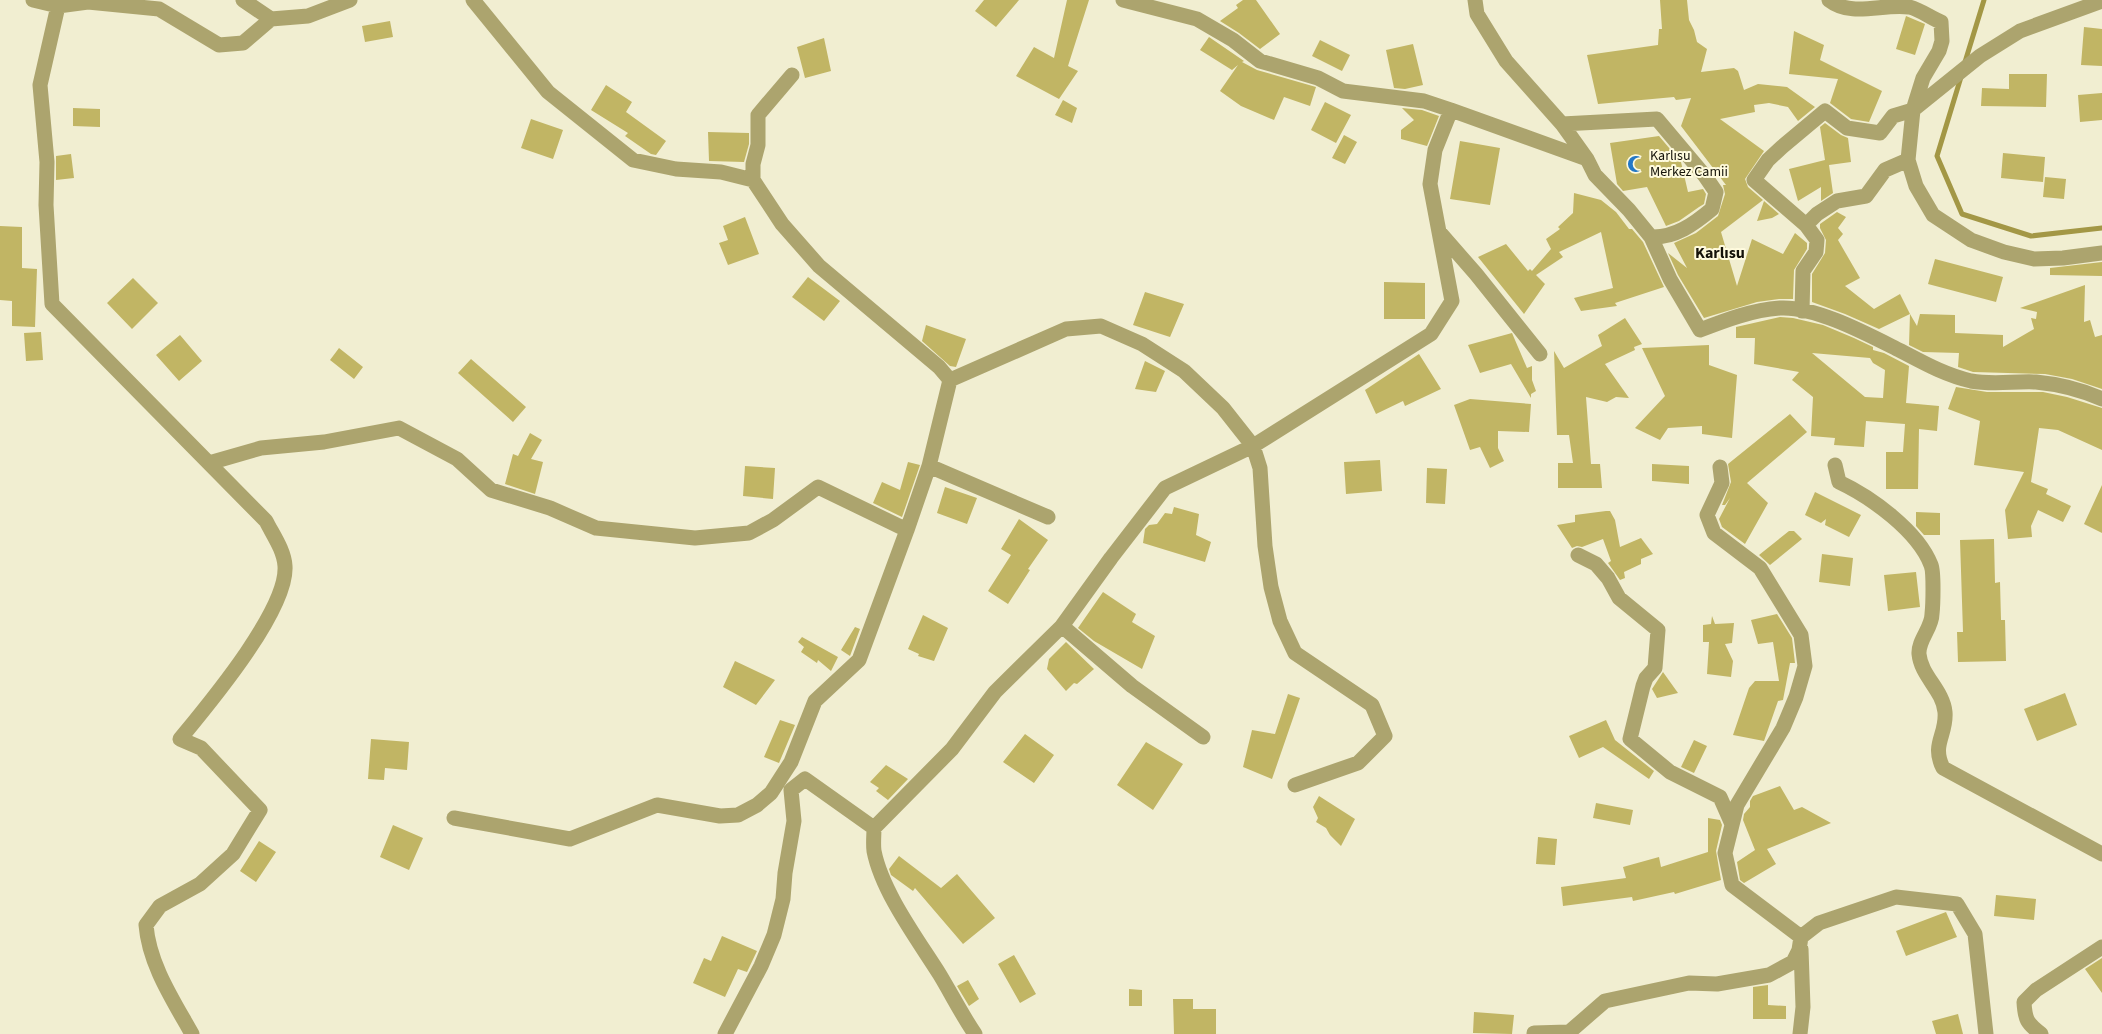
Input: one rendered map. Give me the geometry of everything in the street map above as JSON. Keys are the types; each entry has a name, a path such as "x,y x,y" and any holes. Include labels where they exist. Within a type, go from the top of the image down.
{"street":[{"path":"33,0 58,6 88,2 159,9 218,45 243,43 271,19 308,16 350,0"},
{"path":"243,0 271,19"},
{"path":"473,0 548,92 632,160 676,169 721,172 753,180"},
{"path":"1124,0 1197,19 1233,40 1260,61 1318,78 1343,91 1424,101 1587,159"},
{"path":"1475,0 1477,14 1506,61 1562,124 1587,159 1595,175 1629,210 1651,237 1670,279 1700,330 1744,314 1782,308 1802,311 1829,317 1858,329 1946,375 1994,384 2036,382 2069,388 2102,399"},
{"path":"1829,0 1834,4 1850,9 1910,7 1941,22 1942,41 1939,51 1923,78 1913,110 1908,160 1916,186 1933,215 1971,240 2004,252 2034,259 2063,258 2102,253"},
{"path":"1802,311 1803,271 1816,252 1817,240 1806,225 1754,180 1768,160 1825,111 1847,128 1880,133 1893,116 1913,110 1980,56 2020,31 2102,0"},
{"path":"58,6 40,85 47,162 46,205 52,304 266,521 282,552 285,568 274,605 260,632 221,690 180,739 201,748 260,810 233,854 200,884 160,906 146,925 147,939 153,959 192,1034"},
{"path":"792,75 758,115 758,145 752,164 753,180 782,224 819,266 940,367 950,380"},
{"path":"975,1034 917,941 882,878 874,850 874,828 952,749 995,692 1062,626 1165,488 1253,446 1431,334 1452,302 1441,234 1430,184 1435,150 1451,110"},
{"path":"1562,124 1657,119 1705,176 1716,192 1712,209 1680,232 1663,238 1651,237"},
{"path":"1806,225 1817,214 1837,201 1866,196 1885,170 1908,160"},
{"path":"1441,234 1476,274 1540,354"},
{"path":"950,380 1066,329 1102,326 1142,344 1184,371 1223,408 1253,446 1260,468 1265,546 1271,587 1280,621 1294,653 1372,705 1386,736 1358,763 1295,785"},
{"path":"454,818 570,839 657,805 720,816 738,816 757,806 772,792 791,762 815,702 859,660 908,530 929,466 950,380"},
{"path":"209,463 261,448 324,442 399,428 457,459 491,490 550,508 596,528 695,538 749,533 773,520 818,487 908,530"},
{"path":"929,466 1048,517"},
{"path":"1834,466 1839,482 1856,490 1887,512 1918,544 1932,566 1932,617 1919,649 1923,670 1942,700 1945,711 1945,723 1938,749 1939,759 1943,768 2102,854"},
{"path":"1720,467 1722,483 1707,515 1714,533 1760,568 1801,635 1806,666 1783,728 1737,805 1731,822 1725,853 1732,885 1801,937"},
{"path":"1578,555 1596,564 1608,578 1619,598 1658,630 1655,668 1646,678 1643,686 1630,740 1670,772 1720,797 1731,822"},
{"path":"1062,626 1132,686 1204,737"},
{"path":"725,1034 761,966 774,935 783,899 785,873 794,821 791,790 805,779 874,828"},
{"path":"1534,1033 1568,1033 1605,1002 1690,983 1717,984 1769,976 1793,962 1799,950 1801,937 1818,923 1896,897 1957,904 1975,934 1986,1034"},
{"path":"1800,1034 1803,1007 1801,937"},
{"path":"2042,1034 2028,1024 2025,1017 2024,1002 2036,990 2102,947"}],"building":[{"path":"984,0 1019,0 996,27 975,11"},
{"path":"1067,0 1089,0 1068,66 1078,71 1059,99 1016,76 1034,47 1054,58"},
{"path":"1243,0 1256,0 1280,34 1260,49 1220,21 1238,8 1236,5"},
{"path":"1660,0 1687,0 1689,20 1697,42 1707,49 1701,72 1734,68 1738,71 1744,90 1758,84 1787,87 1815,107 1798,121 1788,107 1769,103 1754,105 1755,112 1720,119 1764,151 1745,179 1748,187 1763,200 1721,232 1737,286 1752,239 1783,254 1795,233 1807,243 1807,249 1794,270 1793,299 1757,302 1704,318 1678,275 1668,253 1687,268 1674,243 1696,233 1718,216 1725,194 1723,185 1726,185 1681,126 1691,98 1676,100 1674,97 1598,104 1587,55 1658,45 1659,29 1662,29"},
{"path":"1906,16 1925,24 1915,55 1896,49"},
{"path":"390,21 393,37 365,42 362,26"},
{"path":"2084,27 2102,29 2102,66 2081,65"},
{"path":"1794,31 1824,45 1820,60 1882,91 1869,122 1851,119 1830,103 1838,79 1789,74"},
{"path":"1209,37 1244,61 1242,62 1257,70 1316,87 1310,106 1284,97 1274,120 1241,106 1220,91 1238,65 1232,70 1200,50"},
{"path":"824,38 831,71 805,78 797,47"},
{"path":"1320,40 1350,55 1342,71 1312,56"},
{"path":"1413,44 1423,85 1405,89 1394,88 1386,50"},
{"path":"2009,74 2047,74 2046,107 1981,106 1982,88 2009,89"},
{"path":"606,85 632,102 626,112 666,141 656,155 651,154 625,136 628,133 591,110"},
{"path":"2102,93 2102,120 2080,122 2078,95"},
{"path":"1063,100 1077,108 1072,123 1055,115"},
{"path":"1325,102 1351,115 1336,143 1311,130"},
{"path":"73,108 100,109 100,127 73,126"},
{"path":"1402,108 1422,110 1439,116 1427,146 1401,139 1401,130 1414,120"},
{"path":"531,119 563,130 553,159 521,148"},
{"path":"1825,123 1848,138 1851,162 1829,165 1833,193 1821,201 1821,187 1798,201 1789,169 1825,160 1820,127"},
{"path":"708,132 749,133 749,144 744,162 709,161"},
{"path":"1344,135 1357,142 1345,164 1332,158"},
{"path":"1659,136 1681,162 1688,192 1703,189 1706,194 1704,204 1679,221 1666,226 1647,187 1623,191 1617,184 1610,143"},
{"path":"1460,141 1500,148 1490,205 1450,199"},
{"path":"2003,153 2045,157 2043,182 2001,178"},
{"path":"71,154 74,178 56,180 56,156"},
{"path":"2045,177 2066,179 2064,199 2043,197"},
{"path":"1574,193 1601,200 1616,212 1629,229 1632,229 1643,242 1664,287 1615,303 1617,306 1581,311 1574,298 1613,288 1601,232 1559,252 1563,257 1536,275 1545,284 1524,314 1478,257 1506,244 1528,271 1530,269 1532,271 1551,249 1546,239 1560,229 1558,227 1573,213"},
{"path":"1764,201 1779,214 1772,218 1757,221"},
{"path":"1837,212 1846,217 1838,228 1843,234 1838,240 1860,278 1845,286 1874,309 1900,294 1910,314 1879,329 1812,302 1812,274 1825,253 1826,240 1820,224"},
{"path":"745,217 759,254 728,265 719,243 728,240 723,226"},
{"path":"0,226 22,227 22,268 37,269 35,327 12,326 12,301 0,300"},
{"path":"1935,259 2003,277 1996,302 1928,284"},
{"path":"2102,262 2102,276 2050,275 2050,268"},
{"path":"808,277 840,301 824,321 792,297"},
{"path":"133,278 158,303 132,329 107,303"},
{"path":"1384,282 1425,283 1425,319 1384,319"},
{"path":"2085,285 2084,322 2090,320 2095,337 2102,335 2102,389 2072,379 2045,374 1973,372 1958,367 1959,353 1923,352 1909,345 1910,314 1917,326 1920,314 1955,315 1955,333 2003,335 2003,347 2034,329 2031,318 2036,319 2037,312 2020,308"},
{"path":"1145,292 1184,304 1170,337 1133,325"},
{"path":"1780,317 1793,318 1823,325 1873,347 1873,350 1884,353 1909,366 1906,403 1939,406 1937,431 1919,429 1918,489 1886,489 1886,452 1903,452 1905,424 1866,421 1864,447 1834,445 1835,438 1811,436 1813,397 1792,380 1799,372 1754,364 1755,338 1736,338 1736,327","holes":["1812,353 1870,358 1873,363 1885,370 1883,398 1865,397"]},
{"path":"1625,318 1642,344 1634,347 1635,350 1605,364 1629,398 1616,397 1607,402 1586,397 1591,464 1600,464 1602,488 1558,488 1558,463 1573,463 1569,435 1557,435 1554,351 1564,368 1602,346 1598,335"},
{"path":"926,325 966,339 956,367 950,366 922,341"},
{"path":"41,332 43,360 26,361 24,333"},
{"path":"1512,333 1527,368 1532,366 1532,380 1536,391 1531,394 1531,398 1511,364 1480,373 1468,345"},
{"path":"180,335 202,361 179,381 156,355"},
{"path":"1709,345 1709,365 1737,375 1732,438 1702,434 1702,426 1668,428 1660,440 1635,428 1665,396 1642,348"},
{"path":"339,348 363,367 354,379 330,360"},
{"path":"1419,354 1441,389 1405,406 1403,401 1376,414 1365,390"},
{"path":"471,359 526,407 513,422 458,373"},
{"path":"1145,361 1165,371 1156,392 1135,389"},
{"path":"1956,387 1987,392 2043,392 2102,408 2102,450 2058,430 2039,428 2031,482 2048,489 2046,494 2071,506 2063,522 2038,510 2031,526 2032,537 2008,539 2005,510 2024,472 1974,465 1980,421 1948,409"},
{"path":"1470,399 1531,404 1529,432 1498,431 1498,448 1504,461 1490,468 1480,447 1470,450 1454,405"},
{"path":"1790,414 1807,432 1747,483 1768,503 1745,544 1722,527 1719,519 1730,498 1725,505 1722,505 1731,482 1728,464"},
{"path":"530,433 542,440 531,459 543,462 535,494 505,484 513,454 518,456"},
{"path":"1380,460 1382,491 1346,494 1344,462"},
{"path":"908,462 920,465 902,517 873,503 882,482 900,490"},
{"path":"1652,464 1689,466 1689,484 1652,481"},
{"path":"745,466 775,468 773,499 743,496"},
{"path":"1427,468 1447,469 1445,504 1426,503"},
{"path":"2102,485 2102,533 2084,524"},
{"path":"945,487 977,498 967,524 937,513"},
{"path":"1815,492 1861,515 1849,537 1825,525 1826,519 1821,523 1805,515"},
{"path":"1174,507 1199,514 1196,535 1211,542 1205,562 1143,543 1145,529 1149,525 1157,524 1165,513 1172,514"},
{"path":"1610,511 1615,520 1620,547 1641,538 1653,554 1641,559 1641,564 1624,572 1625,578 1620,580 1608,563 1611,561 1603,539 1582,547 1572,548 1557,525 1575,522 1575,515"},
{"path":"1916,512 1940,513 1940,535 1924,535 1916,526"},
{"path":"1019,519 1048,540 1028,569 1030,570 1008,604 988,591 1011,555 1001,549"},
{"path":"1789,531 1794,531 1802,539 1770,565 1759,555"},
{"path":"1994,539 1995,583 2000,582 2001,620 2005,620 2006,661 1958,662 1957,632 1963,632 1960,540"},
{"path":"1822,554 1853,558 1850,586 1819,582"},
{"path":"1916,572 1920,607 1888,611 1884,575"},
{"path":"1103,592 1136,614 1132,622 1155,636 1142,669 1094,641 1078,628"},
{"path":"1777,614 1792,638 1795,663 1790,663 1783,700 1778,701 1764,741 1733,735 1749,688 1755,681 1779,681 1773,642 1758,644 1751,620"},
{"path":"923,615 948,628 934,661 918,656 919,654 908,649"},
{"path":"1712,616 1715,624 1734,623 1732,643 1725,644 1733,661 1731,677 1707,674 1709,642 1703,642 1703,625 1711,624"},
{"path":"855,627 860,629 850,656 841,650"},
{"path":"802,637 838,657 831,671 818,660 817,663 801,652 804,647 798,642"},
{"path":"1066,642 1094,669 1066,691 1047,669 1049,659"},
{"path":"735,661 775,680 756,705 723,687"},
{"path":"1663,672 1678,693 1657,698 1652,689"},
{"path":"2065,693 2077,725 2037,741 2024,709"},
{"path":"1288,694 1300,698 1272,779 1243,767 1252,730 1275,734"},
{"path":"780,720 795,725 779,763 764,757"},
{"path":"1606,720 1615,740 1654,771 1649,779 1603,747 1579,758 1569,736"},
{"path":"1025,734 1054,755 1034,783 1003,762"},
{"path":"371,739 409,742 407,770 385,768 384,780 368,779"},
{"path":"1694,740 1707,746 1694,773 1681,767"},
{"path":"1146,742 1183,764 1153,810 1117,785"},
{"path":"886,765 908,779 888,800 876,791 879,788 870,782"},
{"path":"1780,786 1794,810 1802,807 1831,823 1767,849 1776,864 1744,883 1740,880 1737,862 1755,850 1743,820 1744,814 1750,807 1750,801 1753,796"},
{"path":"1319,796 1355,819 1341,846 1326,828 1316,822 1318,818 1313,807"},
{"path":"1596,803 1633,810 1630,825 1593,818"},
{"path":"1708,818 1720,820 1722,825 1716,851 1721,880 1675,894 1674,892 1633,901 1632,897 1563,906 1561,887 1626,878 1623,867 1659,857 1661,867 1708,852"},
{"path":"393,825 423,838 409,870 380,857"},
{"path":"1538,837 1557,839 1555,865 1536,864"},
{"path":"259,841 276,852 256,882 240,871"},
{"path":"899,856 941,888 957,874 995,918 963,944 915,888 913,891 891,875 889,869"},
{"path":"1996,895 2036,899 2034,920 1994,916"},
{"path":"1946,912 1957,937 1906,956 1896,931"},
{"path":"722,936 757,951 747,972 738,969 725,997 693,983 704,958 711,961"},
{"path":"1014,955 1036,994 1020,1003 998,964"},
{"path":"2102,958 2102,993 2085,969"},
{"path":"968,980 979,999 969,1006 957,986"},
{"path":"1768,985 1768,1005 1786,1006 1786,1019 1753,1019 1753,987"},
{"path":"1129,989 1142,990 1142,1006 1129,1006"},
{"path":"1173,999 1193,999 1193,1009 1216,1009 1216,1034 1174,1034"},
{"path":"1474,1012 1514,1015 1512,1034 1473,1033"},
{"path":"1958,1014 1963,1034 1936,1034 1932,1021"}],"waterway":[{"path":"1965,62 1984,0"},
{"path":"1961,77 1937,156 1962,214 2031,236 2102,228"}],"place":[{"name":"Karlısu Merkez Camii","path":"1636,164"}],"district":[{"name":"Karlısu","path":"1720,253"}]}
